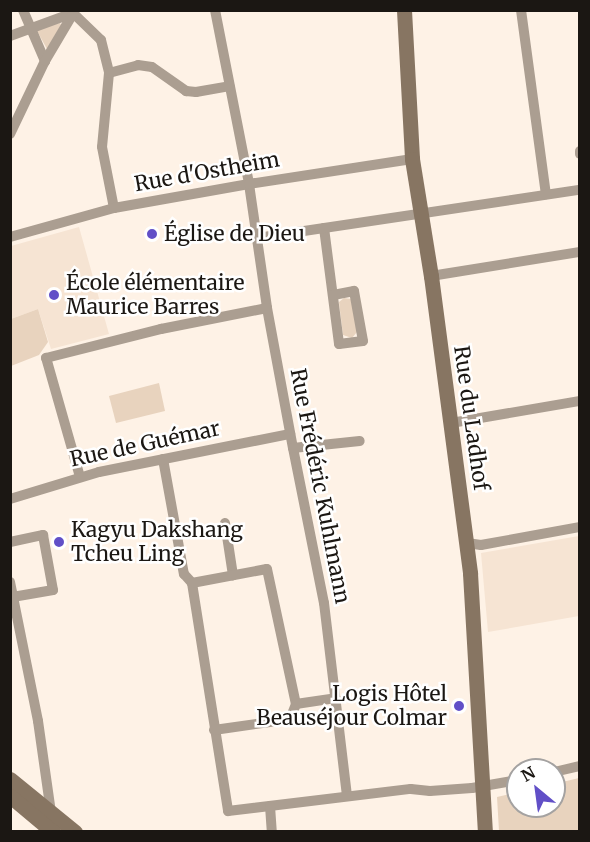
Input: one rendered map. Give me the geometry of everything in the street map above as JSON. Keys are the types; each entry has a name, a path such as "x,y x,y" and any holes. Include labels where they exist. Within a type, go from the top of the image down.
{"main road":[{"name":"Rue du Ladhof","path":"404,10 412,159 431,276 467,543 474,620 485,831"},
{"path":"10,779 75,831"},
{"path":"10,796 49,830"},
{"path":"49,830 51,812"}],"street":[{"path":"23,10 45,62"},
{"name":"Rue Frédéric Kuhlmann","path":"215,10 249,184 267,308 290,434 324,603 347,796"},
{"path":"521,10 546,194"},
{"path":"10,36 74,12"},
{"path":"10,134 45,62 74,12"},
{"path":"74,12 101,40 109,73 102,147 114,208"},
{"path":"109,73 138,65 152,67 186,91 196,92 229,86"},
{"name":"Rue d'Ostheim","path":"11,235 114,208 412,159"},
{"path":"257,238 579,189"},
{"path":"324,228 339,344 363,340 354,291 333,295"},
{"path":"431,276 579,252"},
{"path":"80,477 46,358 161,328 267,308"},
{"path":"451,423 579,401"},
{"name":"Rue de Guémar","path":"10,499 80,477 290,434"},
{"path":"293,448 360,441"},
{"path":"163,459 184,574 192,583 228,811 411,789 430,791 506,782"},
{"path":"225,523 233,575"},
{"path":"467,543 481,545 579,527"},
{"path":"10,542 43,536 53,590 13,597"},
{"path":"192,583 267,569 296,704 292,714 284,720 214,730"},
{"path":"10,582 38,721 51,812"},
{"path":"296,704 336,698"},
{"path":"270,806 272,831"}],"shaded area":[{"path":"60,23 61,25 47,49 36,29"},
{"name":"École élémentaire Maurice Barres","path":"79,227 109,334 51,349 38,309 11,319 11,246"},
{"path":"344,298 351,299 357,332 352,338 343,335 339,302"},
{"path":"38,309 48,342 39,355 11,366 11,319"},
{"path":"159,383 165,411 116,423 109,396"},
{"path":"579,536 579,616 488,632 481,553"},
{"path":"579,778 579,831 499,831 497,797 506,795 506,818 566,818 566,781"}],"place":[{"name":"Église de Dieu","path":"152,234"},
{"name":"École élémentaire Maurice Barres","path":"54,295"},
{"name":"Kagyu Dakshang Tcheu Ling","path":"59,542"},
{"name":"Logis Hôtel Beauséjour Colmar","path":"459,706"}]}
